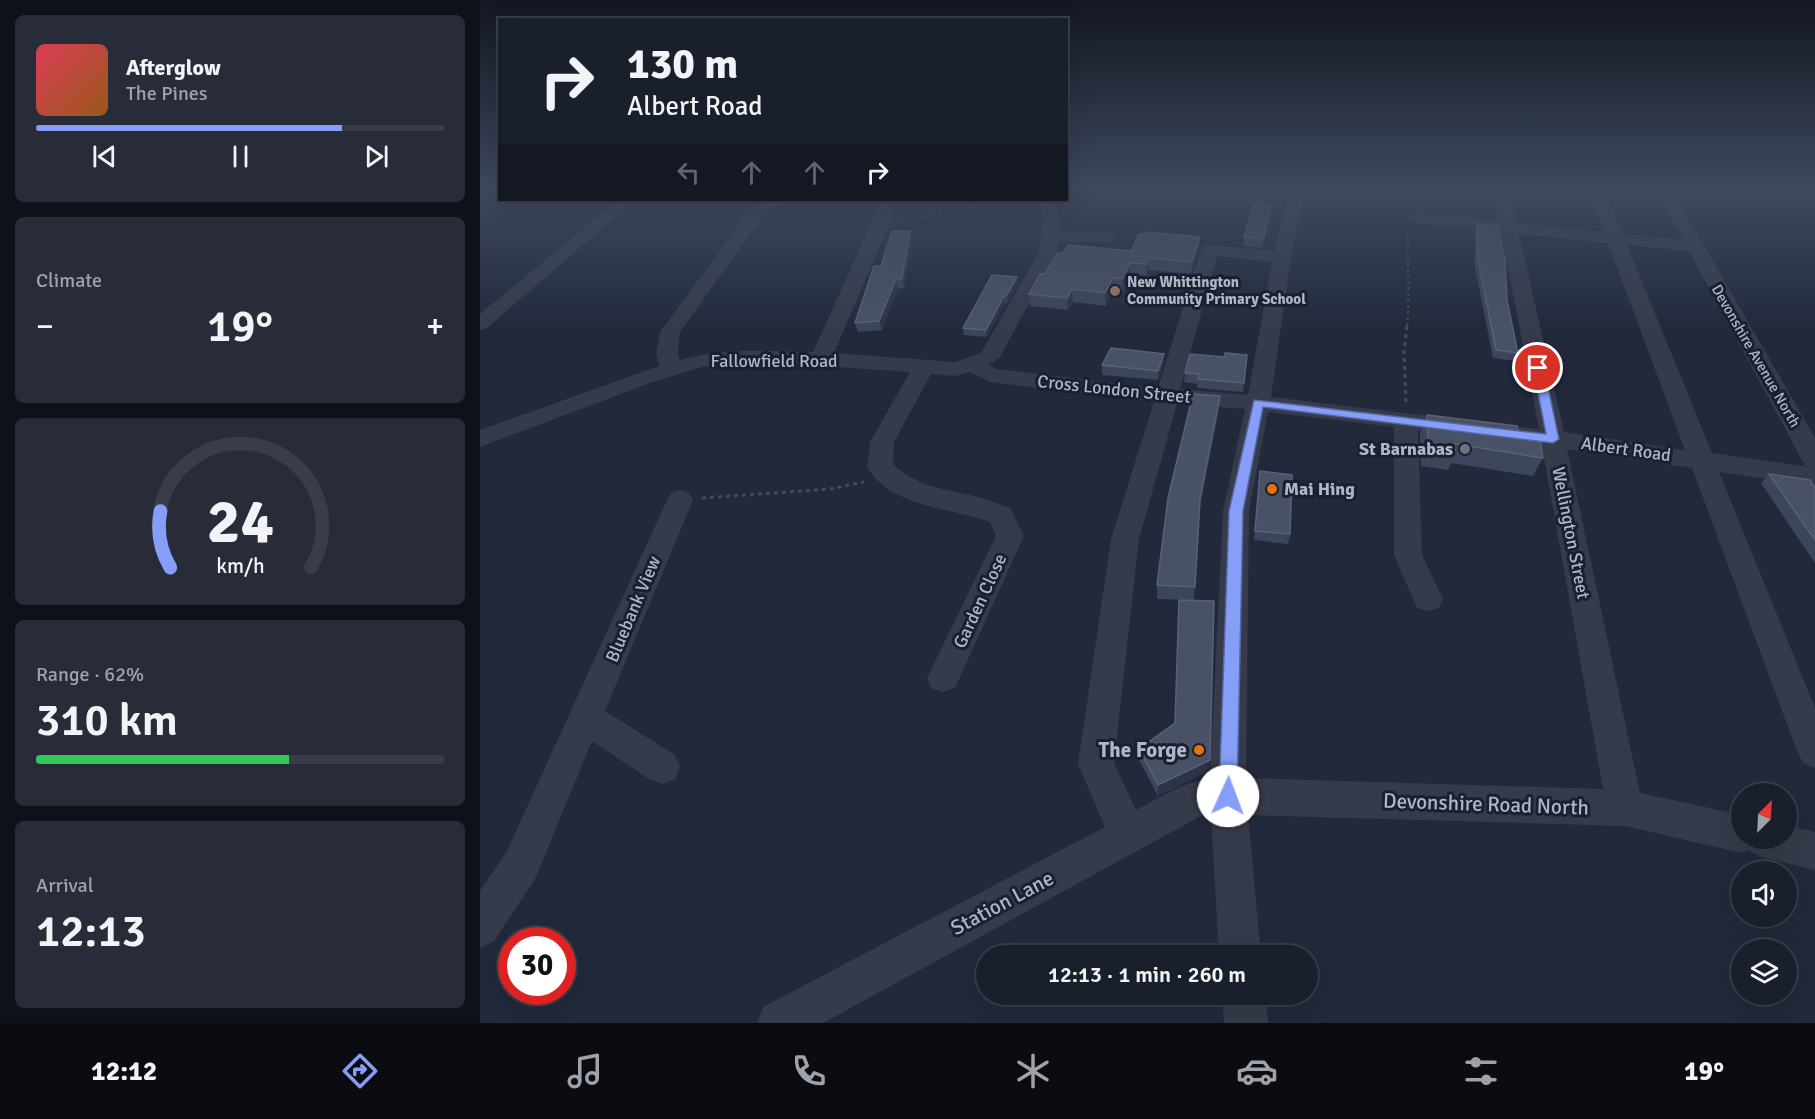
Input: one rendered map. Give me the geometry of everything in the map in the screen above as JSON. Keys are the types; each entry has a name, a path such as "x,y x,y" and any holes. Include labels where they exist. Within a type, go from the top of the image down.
{"street":[{"path":"481,322 584,236"},
{"path":"671,370 667,353 670,332 740,236"},
{"path":"821,359 876,236"},
{"path":"1239,945 1228,796 1236,511 1258,403 1287,236"},
{"name":"Wellington Street","path":"1511,236 1625,808"},
{"path":"1587,236 1694,246"},
{"path":"1615,236 1815,751"},
{"name":"Devonshire Avenue North","path":"1689,236 1815,460"},
{"path":"973,365 989,357 1048,252 1052,237 1107,237"},
{"path":"1128,835 1096,764 1125,539 1210,250 1282,256"},
{"name":"Fallowfield Road","path":"480,439 645,377 699,361 740,357 821,359 955,369 973,365"},
{"name":"Cross London Street","path":"973,365 990,375 1137,393 1258,403"},
{"path":"890,476 880,467 882,442 924,366"},
{"name":"Albert Road","path":"1258,403 1553,439 1815,477"},
{"path":"1406,420 1408,555 1428,599"},
{"name":"Garden Close","path":"890,476 897,483 924,495 972,505 999,515 1010,536 943,678"},
{"name":"Bluebank View","path":"480,927 521,865 680,500"},
{"path":"586,718 662,767"},
{"name":"Station Lane","path":"779,1023 1197,798 1228,796"},
{"name":"Devonshire Road North","path":"1228,796 1625,808 1731,832"},
{"path":"1797,847 1815,851"},
{"path":"1245,1005 1246,1023"}],"path":[{"path":"1406,420 1404,351 1410,292 1407,236"},
{"path":"680,500 830,489 890,476"}],"building":[{"path":"891,236 909,236 902,279 896,279 879,321 855,323 874,266 881,266"},
{"path":"1138,236 1200,237 1192,262 1149,258 1147,264 1130,263 1122,279 1113,278 1105,293 1072,289 1067,298 1029,294 1040,274 1045,274 1058,253 1063,253 1068,245 1131,251"},
{"path":"1244,236 1264,236 1263,239"},
{"path":"1477,236 1500,236 1505,260 1507,300 1518,353 1496,350 1478,259"},
{"path":"992,275 1017,277 986,330 963,328"},
{"path":"1111,348 1164,354 1158,371 1102,365"},
{"path":"1225,353 1247,355 1244,383 1198,379 1199,374 1185,373 1190,354 1225,357"},
{"path":"1193,394 1220,396 1200,499 1195,587 1157,585 1168,498"},
{"path":"1427,415 1517,426 1519,435 1540,439 1543,458 1455,444 1455,452 1428,448"},
{"path":"1260,471 1292,475 1290,534 1255,531"},
{"path":"1769,474 1810,480 1815,488 1815,540"},
{"path":"1179,600 1214,601 1210,760 1158,785 1139,749 1175,723"}],"place":[{"name":"New Whittington Community Primary School","path":"1115,291"},
{"name":"St Barnabas","path":"1465,449"},
{"name":"Mai Hing","path":"1272,489"},
{"name":"The Forge","path":"1199,750"}],"route":[{"path":"1228,796 1236,511 1258,403 1553,439 1538,368"}]}
